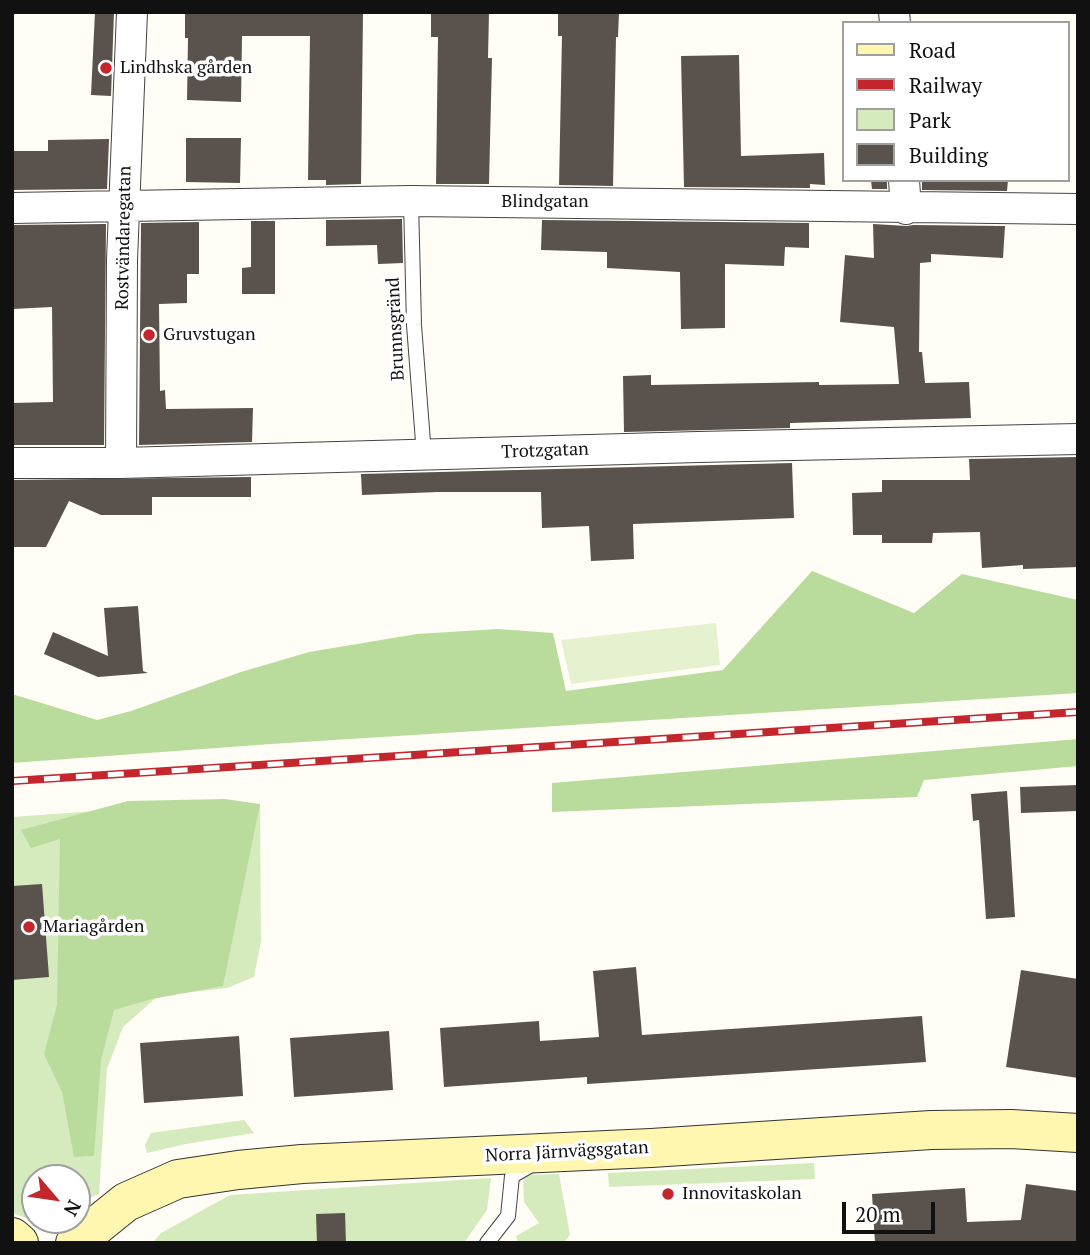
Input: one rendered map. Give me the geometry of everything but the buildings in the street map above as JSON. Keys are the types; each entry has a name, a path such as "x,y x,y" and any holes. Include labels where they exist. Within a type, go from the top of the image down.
{"street":[{"name":"Rostvändaregatan","path":"121,463 124,207 132,12"},
{"name":"Blindgatan","path":"12,208 905,194 1078,209"},
{"name":"Trotzgatan","path":"12,463 121,463 1078,439"},
{"name":"Norra Järnvägsgatan","path":"75,1243 126,1202 178,1179 302,1164 931,1129 1011,1129 1078,1133"},
{"path":"12,1237 19,1243"}],"lane":[{"name":"Brunnsgränd","path":"411,201 414,325 424,455"},
{"path":"487,1243 508,1216 512,1176 552,1152"}],"green space":[{"path":"812,571 914,613 962,574 1078,600 1078,693 12,763 12,694 97,720 309,652 417,634 498,629 553,633 566,691 723,670"},
{"path":"716,623 720,665 571,684 561,640"},
{"path":"1078,739 1078,766 924,780 917,797 552,812 552,783"},
{"path":"225,799 260,804 223,986 152,999 114,1010 101,1060 94,1156 74,1157 62,1092 44,1054 57,1005 60,839 31,848 21,830 128,801"},
{"path":"260,804 261,941 254,977 227,988 158,996 123,1027 107,1069 99,1194 91,1197 91,1164 21,1164 21,1216 12,1213 12,817"},
{"path":"244,1120 254,1133 147,1153 145,1145 151,1133"},
{"path":"814,1163 815,1179 609,1187 608,1173"},
{"path":"559,1174 570,1235 563,1243 518,1243 516,1236 539,1223 524,1202 523,1175"},
{"path":"491,1178 487,1210 464,1243 152,1243 161,1233 230,1195"}],"railway":[{"path":"12,781 1078,712"}],"place":[{"name":"Lindhska gården","path":"106,68"},
{"name":"Gruvstugan","path":"149,335"},
{"name":"Mariagården","path":"29,927"},
{"name":"Innovitaskolan","path":"668,1194"}]}
